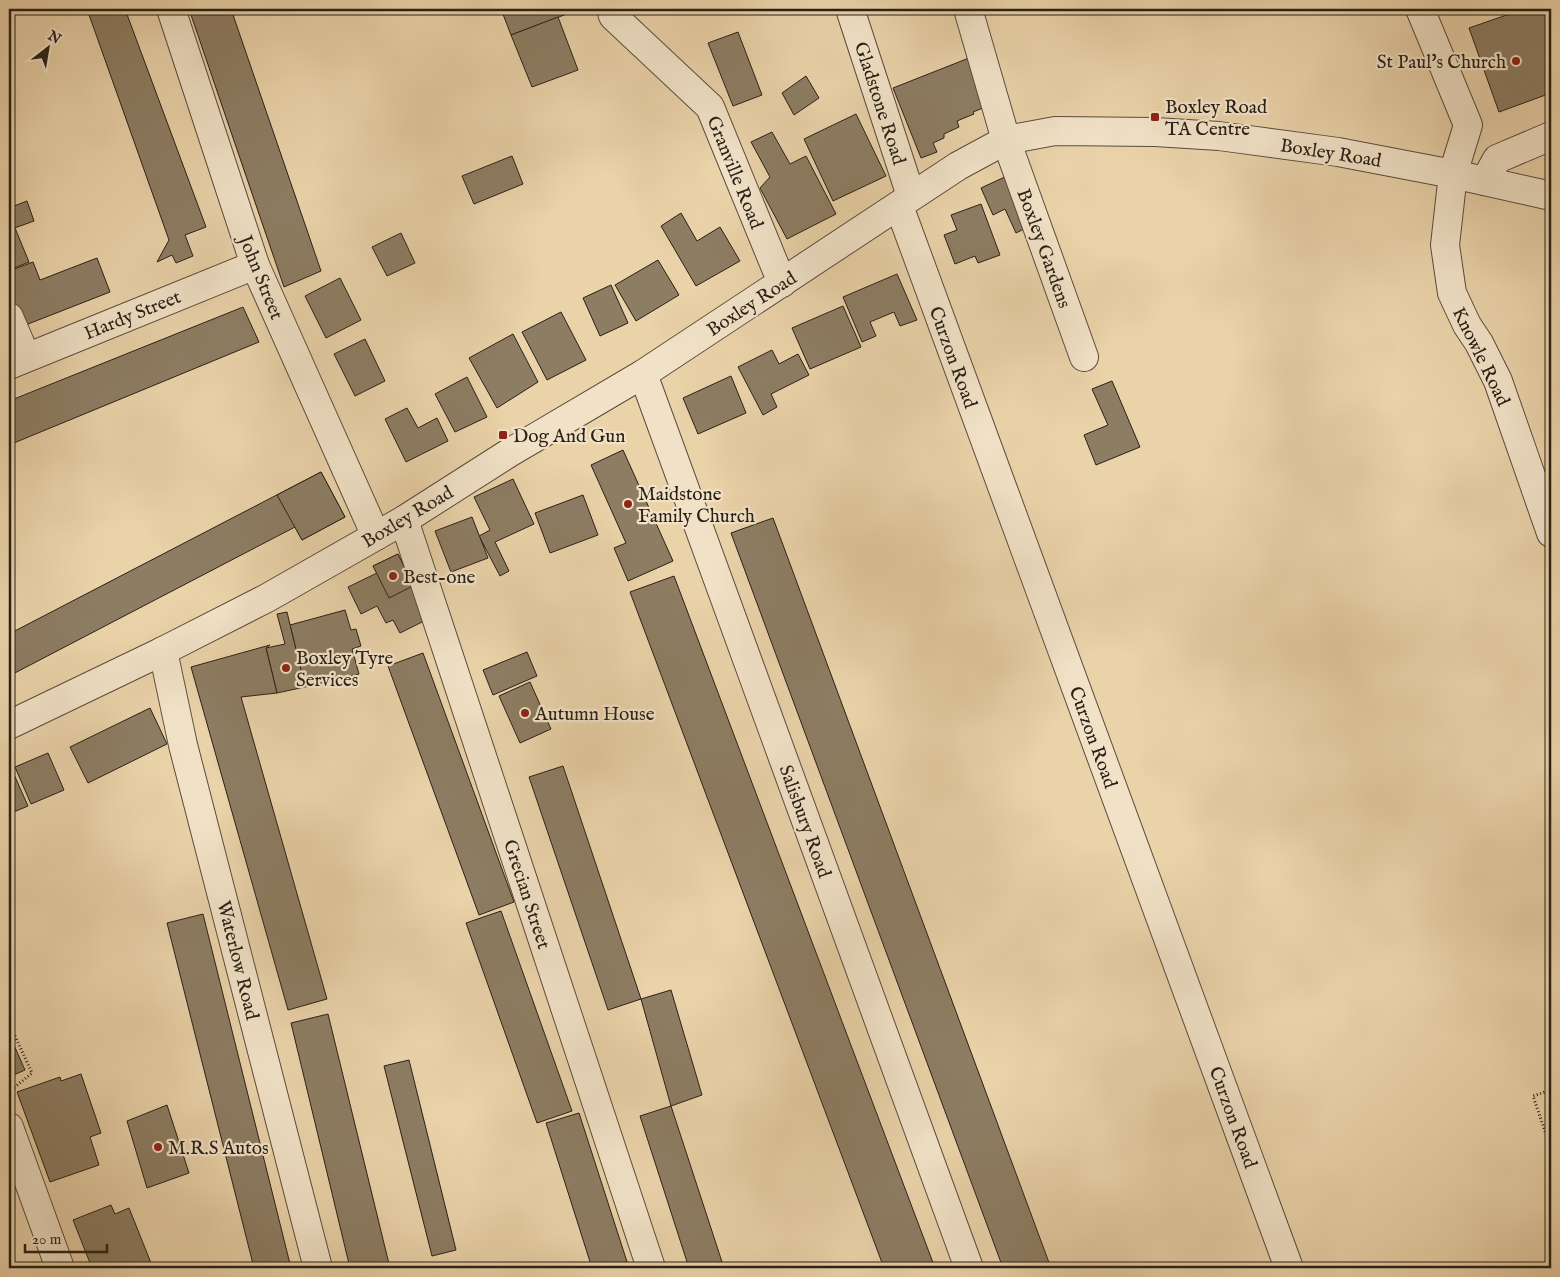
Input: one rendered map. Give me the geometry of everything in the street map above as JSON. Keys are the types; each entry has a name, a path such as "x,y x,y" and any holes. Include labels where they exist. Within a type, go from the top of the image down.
{"street":[{"name":"John Street","path":"171,9 255,265 376,536"},
{"name":"Granville Road","path":"611,9 613,16 710,107 782,283"},
{"name":"Gladstone Road","path":"850,9 905,201"},
{"name":"Boxley Gardens","path":"968,9 1006,140 1084,357"},
{"name":"Knowle Road","path":"1420,9 1468,125 1453,174 1445,245 1452,293 1467,325 1479,343 1498,381 1551,533"},
{"name":"Boxley Road","path":"9,725 163,651 266,598 404,520 509,453 643,374 958,166 1006,140 1055,131 1155,132 1219,136 1338,152 1453,174 1551,196"},
{"path":"1484,181 1498,159 1551,136"},
{"name":"Curzon Road","path":"905,201 1289,1268"},
{"name":"Hardy Street","path":"18,361 255,265"},
{"path":"9,317 18,361"},
{"name":"Salisbury Road","path":"643,374 970,1268"},
{"name":"Grecian Street","path":"404,520 651,1268"},
{"name":"Waterlow Road","path":"163,651 183,745 318,1268"},
{"path":"9,1127 60,1268"}],"path":[{"path":"9,1023 32,1073 9,1092"},
{"path":"1551,1090 1533,1096 1551,1149"}],"building":[{"path":"87,9 125,9 206,227 185,235 193,256 176,263 172,255 157,262 169,240"},
{"path":"189,9 231,9 321,271 284,287"},
{"path":"501,9 580,9 511,35"},
{"name":"St Paul's Church","path":"1524,9 1551,9 1551,93 1499,112 1469,28"},
{"path":"558,17 578,70 532,87 511,35"},
{"path":"738,32 762,95 733,106 708,43"},
{"path":"974,56 993,104 957,121 959,127 944,134 944,138 933,143 937,152 921,158 893,88"},
{"path":"806,76 819,98 794,115 782,93"},
{"path":"856,114 886,176 833,201 804,139"},
{"path":"772,132 790,164 806,156 836,214 787,239 760,188 770,177 751,142"},
{"path":"512,156 523,184 474,204 462,176"},
{"path":"1009,175 1032,225 1016,233 1005,209 993,215 981,188"},
{"path":"27,201 34,221 9,230 9,208"},
{"path":"981,204 1000,255 978,263 975,256 955,264 944,235 957,230 951,215"},
{"path":"681,213 697,241 720,227 740,261 696,286 661,226"},
{"path":"15,228 29,262 9,270 9,230"},
{"path":"401,233 415,263 387,276 372,247"},
{"path":"97,258 110,292 23,326 9,290 9,271 33,262 40,280"},
{"path":"658,260 679,295 636,321 615,285"},
{"path":"897,274 917,320 900,326 894,312 870,322 876,336 862,342 843,297"},
{"path":"340,278 361,320 326,338 305,296"},
{"path":"611,285 628,323 600,336 583,298"},
{"path":"843,306 861,347 810,369 792,328"},
{"path":"243,307 259,342 9,445 9,401"},
{"path":"561,312 586,360 547,380 522,332"},
{"path":"513,334 538,382 497,408 469,358"},
{"path":"365,339 385,381 355,396 334,354"},
{"path":"772,350 779,364 798,354 809,375 771,394 777,407 763,415 738,367"},
{"path":"731,376 746,413 698,434 683,398"},
{"path":"467,377 487,417 455,432 435,394"},
{"path":"1112,381 1140,447 1096,465 1084,435 1108,425 1092,389"},
{"path":"407,408 418,428 437,418 448,441 406,462 385,419"},
{"name":"Maidstone Family Church","path":"623,450 673,561 628,581 614,548 626,543 591,465"},
{"path":"321,472 345,517 302,540 295,527 9,676 9,634"},
{"path":"321,472 345,517 302,540 277,495"},
{"path":"513,479 534,524 495,542 509,571 500,576 479,536 490,530 474,497"},
{"path":"583,495 598,535 550,553 535,513"},
{"path":"472,517 488,558 451,572 435,531"},
{"path":"773,518 1051,1268 1003,1268 731,533"},
{"path":"398,554 430,618 400,633 393,620 386,623 377,606 361,614 348,587 377,573 373,566"},
{"name":"Best-one","path":"398,554 413,586 389,598 373,566"},
{"path":"674,576 935,1268 884,1268 630,592"},
{"path":"345,610 351,630 356,629 361,646 352,649 359,674 305,687 290,625"},
{"name":"Boxley Tyre Services","path":"287,612 305,687 277,693 266,648 285,644 277,614"},
{"path":"270,645 266,648 277,693 241,697 327,999 288,1010 191,667"},
{"path":"527,652 537,676 493,695 483,670"},
{"path":"423,653 514,902 479,915 388,666"},
{"name":"Autumn House","path":"530,682 551,729 520,743 499,696"},
{"path":"150,708 167,744 88,783 70,747"},
{"path":"48,753 64,790 31,804 15,767"},
{"path":"563,766 641,999 608,1010 529,777"},
{"path":"12,770 28,806 9,814 9,771"},
{"path":"501,911 572,1111 537,1123 466,923"},
{"path":"203,914 291,1268 254,1268 167,923"},
{"path":"671,990 702,1095 671,1106 641,999"},
{"path":"328,1014 390,1268 350,1268 291,1023"},
{"path":"9,1034 25,1070 9,1077"},
{"path":"409,1060 456,1250 432,1256 384,1066"},
{"path":"81,1074 101,1133 90,1137 99,1165 50,1182 17,1092 60,1077 61,1081"},
{"name":"M.R.S Autos","path":"167,1105 189,1173 147,1188 127,1121"},
{"path":"671,1106 724,1268 689,1268 640,1116"},
{"path":"579,1113 629,1268 592,1268 546,1123"},
{"path":"111,1205 115,1214 129,1208 153,1268 92,1268 73,1220"}],"place":[{"name":"St Paul's Church","path":"1516,61"},
{"name":"Boxley Road TA Centre","path":"1155,117"},
{"name":"Dog And Gun","path":"503,435"},
{"name":"Maidstone Family Church","path":"628,504"},
{"name":"Best-one","path":"393,576"},
{"name":"Boxley Tyre Services","path":"286,668"},
{"name":"Autumn House","path":"525,713"},
{"name":"M.R.S Autos","path":"158,1147"}]}
